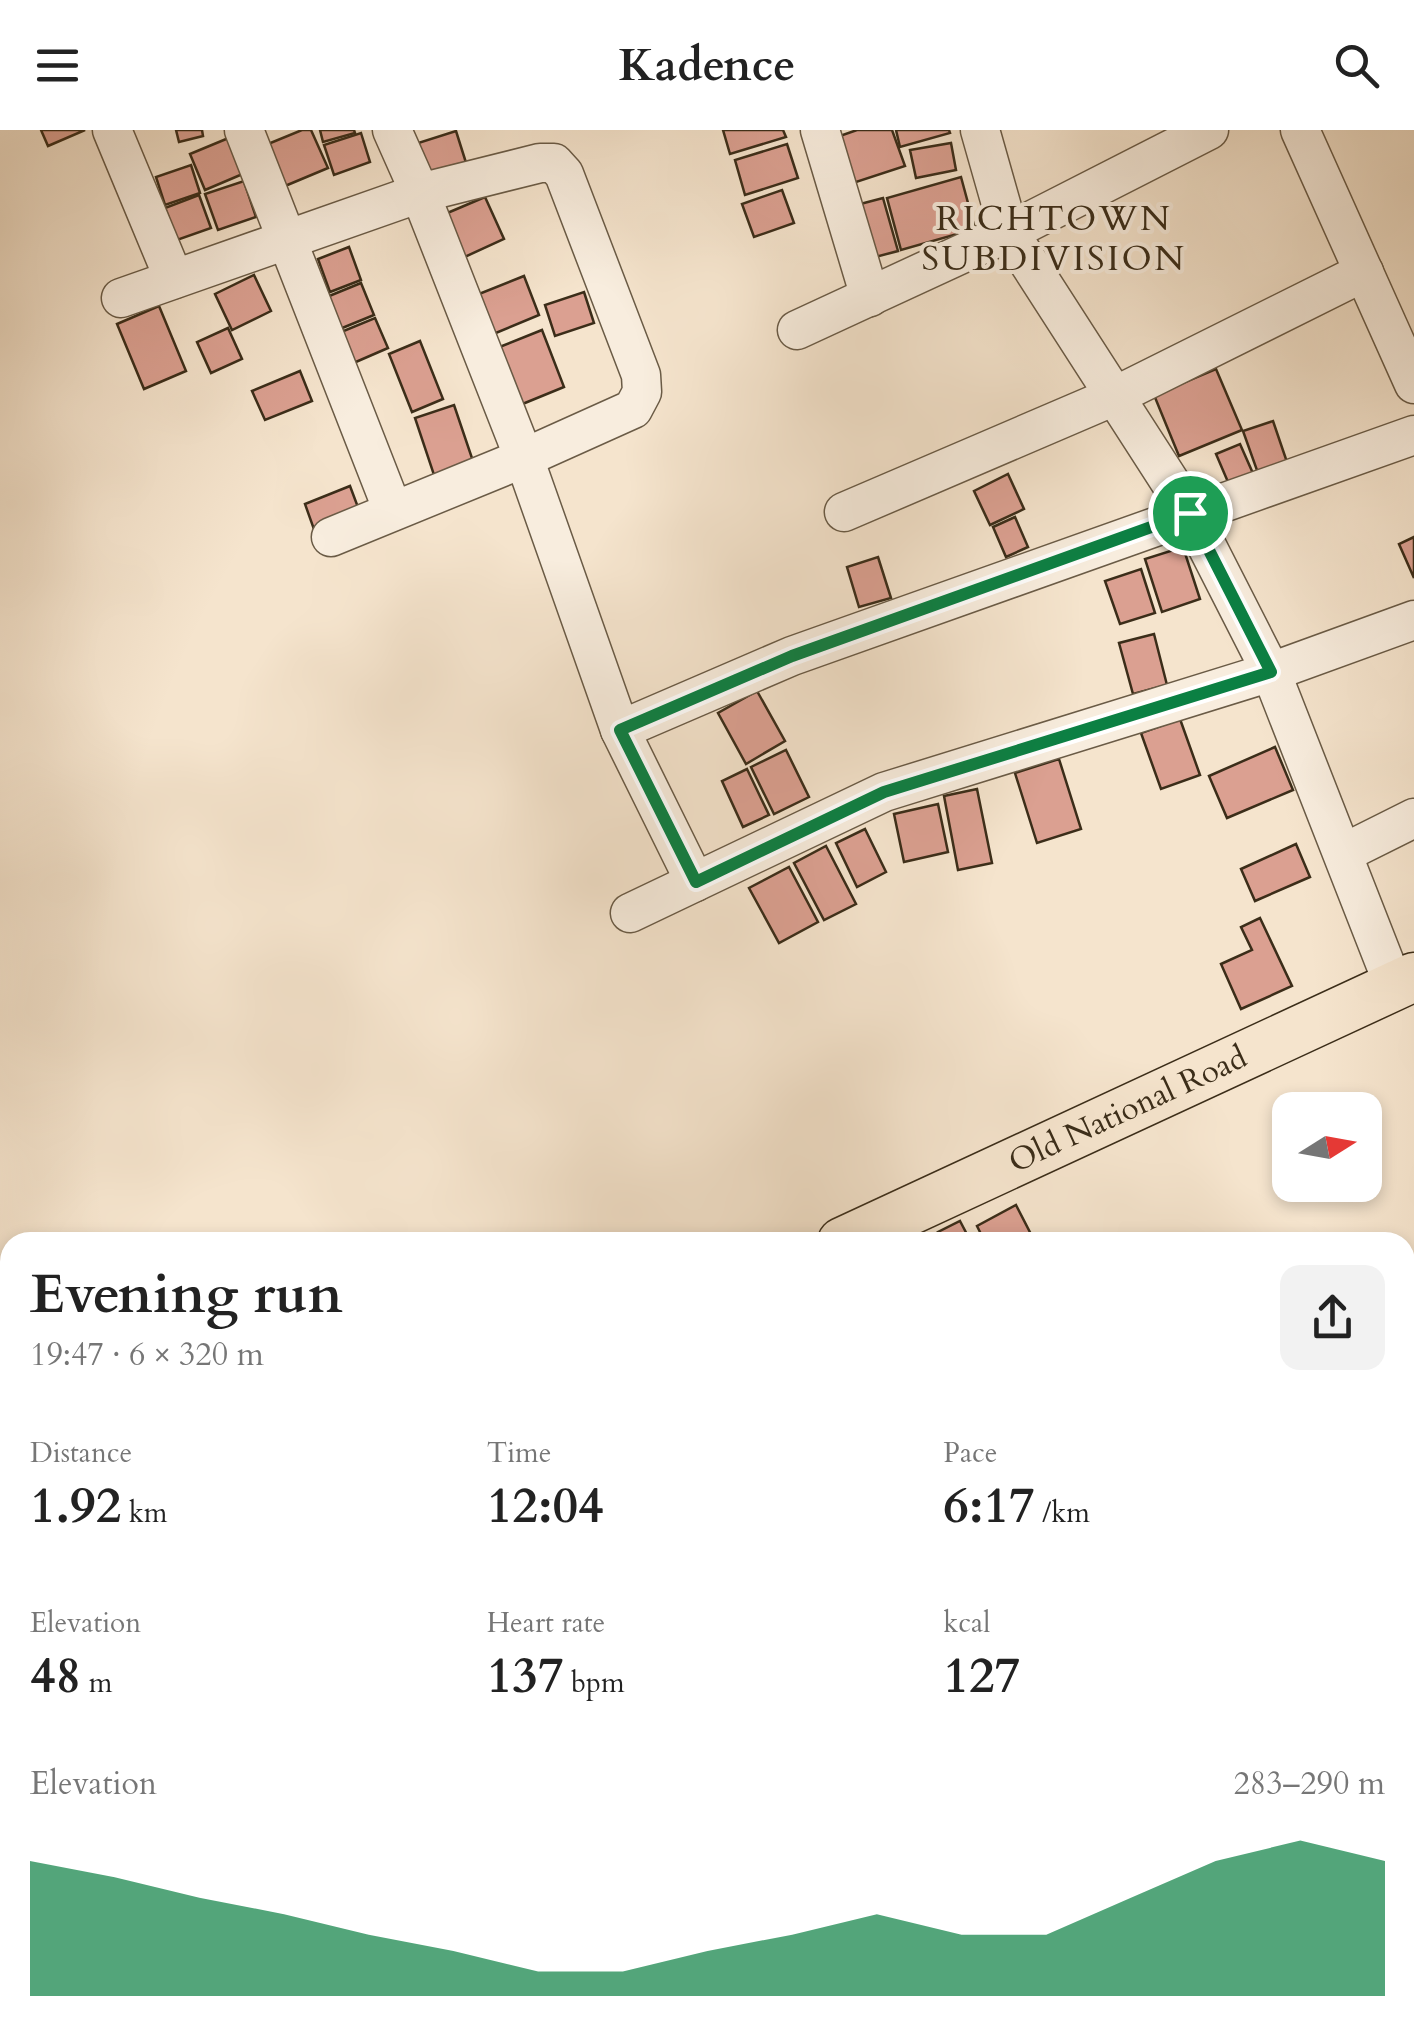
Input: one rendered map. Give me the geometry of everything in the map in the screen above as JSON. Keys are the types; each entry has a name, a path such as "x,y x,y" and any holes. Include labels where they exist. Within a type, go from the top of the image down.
{"main road":[{"name":"Old National Road","path":"864,1232 1404,982"}],"street":[{"path":"112,130 174,279"},
{"path":"244,130 393,511"},
{"path":"392,130 524,458 620,730 696,882"},
{"path":"820,130 870,297"},
{"path":"980,130 1009,232 1190,513 1271,672 1344,853 1404,982"},
{"path":"797,330 1009,232 1144,146 1209,130"},
{"path":"1300,130 1414,384"},
{"path":"121,298 420,193 540,163 554,164 564,174 642,376 642,392 632,408 524,458 330,536"},
{"path":"844,512 1117,395 1364,272"},
{"path":"620,730 792,656 1414,436"},
{"path":"630,913 884,792 1271,672 1414,620"},
{"path":"1344,853 1414,818"}],"building":[{"path":"41,130 85,130 48,146"},
{"path":"176,130 202,130 203,136 179,142"},
{"path":"311,130 328,168 285,186 268,144"},
{"path":"320,130 354,130 355,133 323,142"},
{"path":"723,130 783,130 786,137 730,154"},
{"path":"857,130 892,130 905,166 850,184 834,138"},
{"path":"896,130 949,130 950,133 900,147"},
{"path":"456,131 468,169 426,182 415,144"},
{"path":"361,133 370,162 334,175 324,145"},
{"path":"231,137 245,173 205,190 190,154"},
{"path":"951,143 956,170 916,178 910,150"},
{"path":"787,144 798,178 745,195 735,160"},
{"path":"191,165 200,193 165,205 156,177"},
{"path":"961,177 975,229 901,250 887,198"},
{"path":"244,181 256,217 218,230 205,194"},
{"path":"782,190 794,223 754,237 742,204"},
{"path":"199,195 211,228 177,240 165,208"},
{"path":"485,197 504,239 458,260 438,217"},
{"path":"883,198 898,251 864,260 849,207"},
{"path":"349,247 361,280 330,292 318,259"},
{"path":"254,275 271,311 232,330 215,294"},
{"path":"524,276 539,315 486,337 469,298"},
{"path":"361,283 374,315 330,333 317,301"},
{"path":"584,292 594,323 555,336 545,305"},
{"path":"159,306 186,371 144,389 117,324"},
{"path":"375,318 388,348 342,368 329,337"},
{"path":"228,328 242,359 211,373 197,342"},
{"path":"542,330 564,387 520,405 497,348"},
{"path":"420,341 443,399 412,412 389,354"},
{"path":"1216,369 1242,430 1179,456 1154,395"},
{"path":"300,371 312,401 265,420 252,391"},
{"path":"454,405 476,470 437,484 415,418"},
{"path":"1273,421 1288,465 1259,476 1243,431"},
{"path":"1240,444 1255,478 1231,489 1216,454"},
{"path":"1008,474 1024,509 990,525 974,491"},
{"path":"350,486 362,518 316,535 305,504"},
{"path":"1015,517 1028,547 1006,557 993,527"},
{"path":"1414,537 1414,578 1399,544"},
{"path":"1183,547 1200,599 1162,612 1145,559"},
{"path":"878,557 891,598 859,607 847,567"},
{"path":"1141,569 1155,613 1120,624 1105,581"},
{"path":"1154,634 1167,685 1133,694 1119,643"},
{"path":"757,691 785,741 746,764 718,713"},
{"path":"1180,719 1200,775 1161,789 1141,733"},
{"path":"1275,747 1293,790 1227,818 1209,776"},
{"path":"786,750 809,797 774,814 751,767"},
{"path":"1059,759 1081,829 1037,843 1015,773"},
{"path":"747,769 769,815 743,827 722,781"},
{"path":"977,789 992,863 958,870 944,796"},
{"path":"938,804 948,852 904,862 894,814"},
{"path":"865,829 886,872 857,887 836,843"},
{"path":"1296,844 1310,877 1255,901 1241,869"},
{"path":"826,846 856,904 824,920 794,863"},
{"path":"789,867 818,922 779,943 749,888"},
{"path":"1260,918 1292,986 1241,1009 1221,964 1252,950 1241,927"},
{"path":"1016,1205 1030,1232 980,1232 977,1226"},
{"path":"960,1221 966,1232 938,1232"}],"district":[{"name":"RICHTOWN SUBDIVISION","path":"1054,239"}],"route":[{"path":"1190,513 1271,672 884,792 696,882 620,730 792,656 1190,513"}]}
